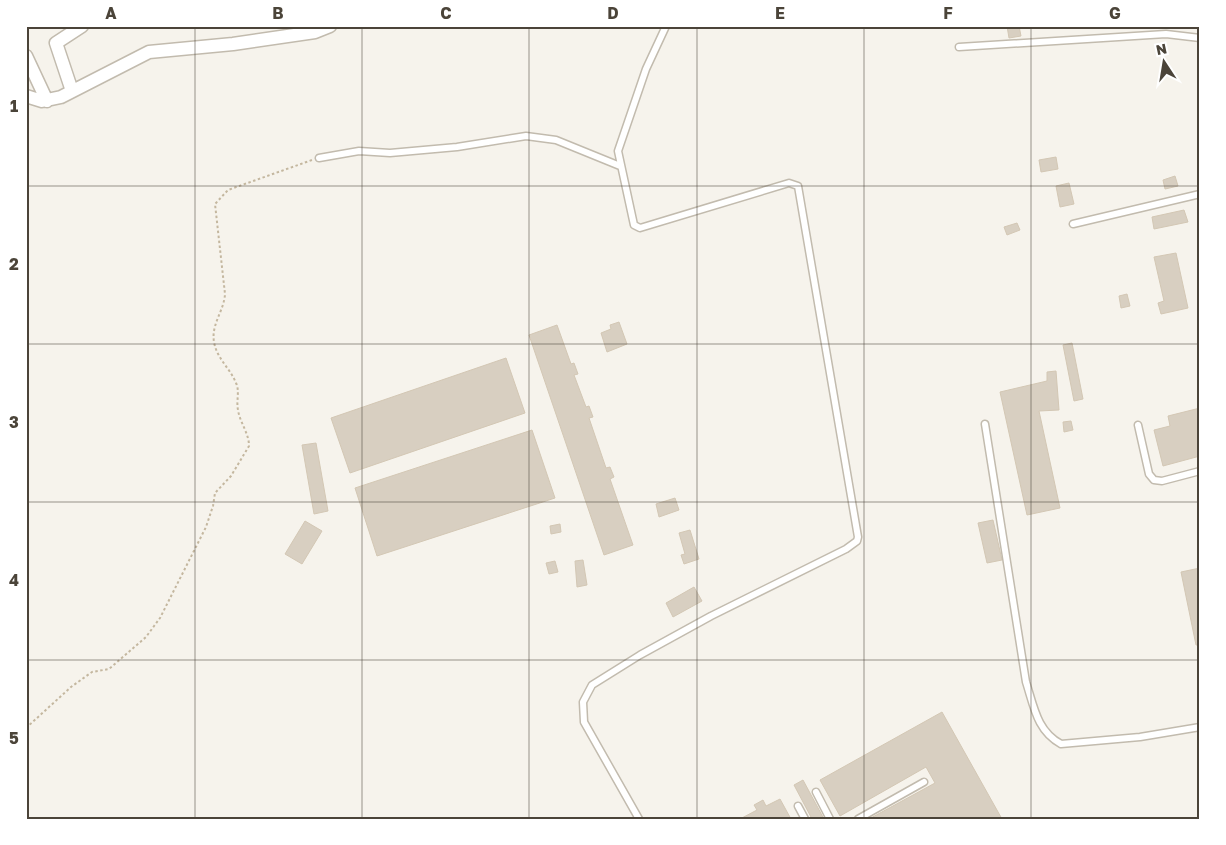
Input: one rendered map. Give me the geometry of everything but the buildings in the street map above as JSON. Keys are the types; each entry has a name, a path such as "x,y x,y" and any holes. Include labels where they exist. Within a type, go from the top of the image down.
{"street":[{"path":"72,91 56,43 69,30 82,26"},
{"path":"26,96 36,100 47,101 72,91 149,52 234,44 315,32 330,26"},
{"path":"26,56 47,101"}],"lane":[{"path":"639,819 584,722 583,702 592,685 631,660 703,620 846,549 858,537 798,186 793,183 785,184 638,228 633,222 618,151 646,69 666,26"},
{"path":"959,47 1166,34 1200,38"},
{"path":"319,158 359,151 404,152 457,147 526,136 556,140 620,166"},
{"path":"1073,224 1200,194"},
{"path":"984,424 1026,682 1039,723 1044,731 1061,744 1140,737 1200,727"},
{"path":"1138,425 1149,474 1154,480 1162,481 1200,472"},
{"path":"858,819 924,782"},
{"path":"816,792 830,819"},
{"path":"798,806 804,819"}],"path":[{"path":"26,728 71,687 92,672 109,669 146,637 160,618 206,527 213,506 215,492 231,476 249,446 247,433 238,409 237,384 219,357 213,335 214,325 223,306 225,294 215,211 216,201 228,190 319,158"}]}
